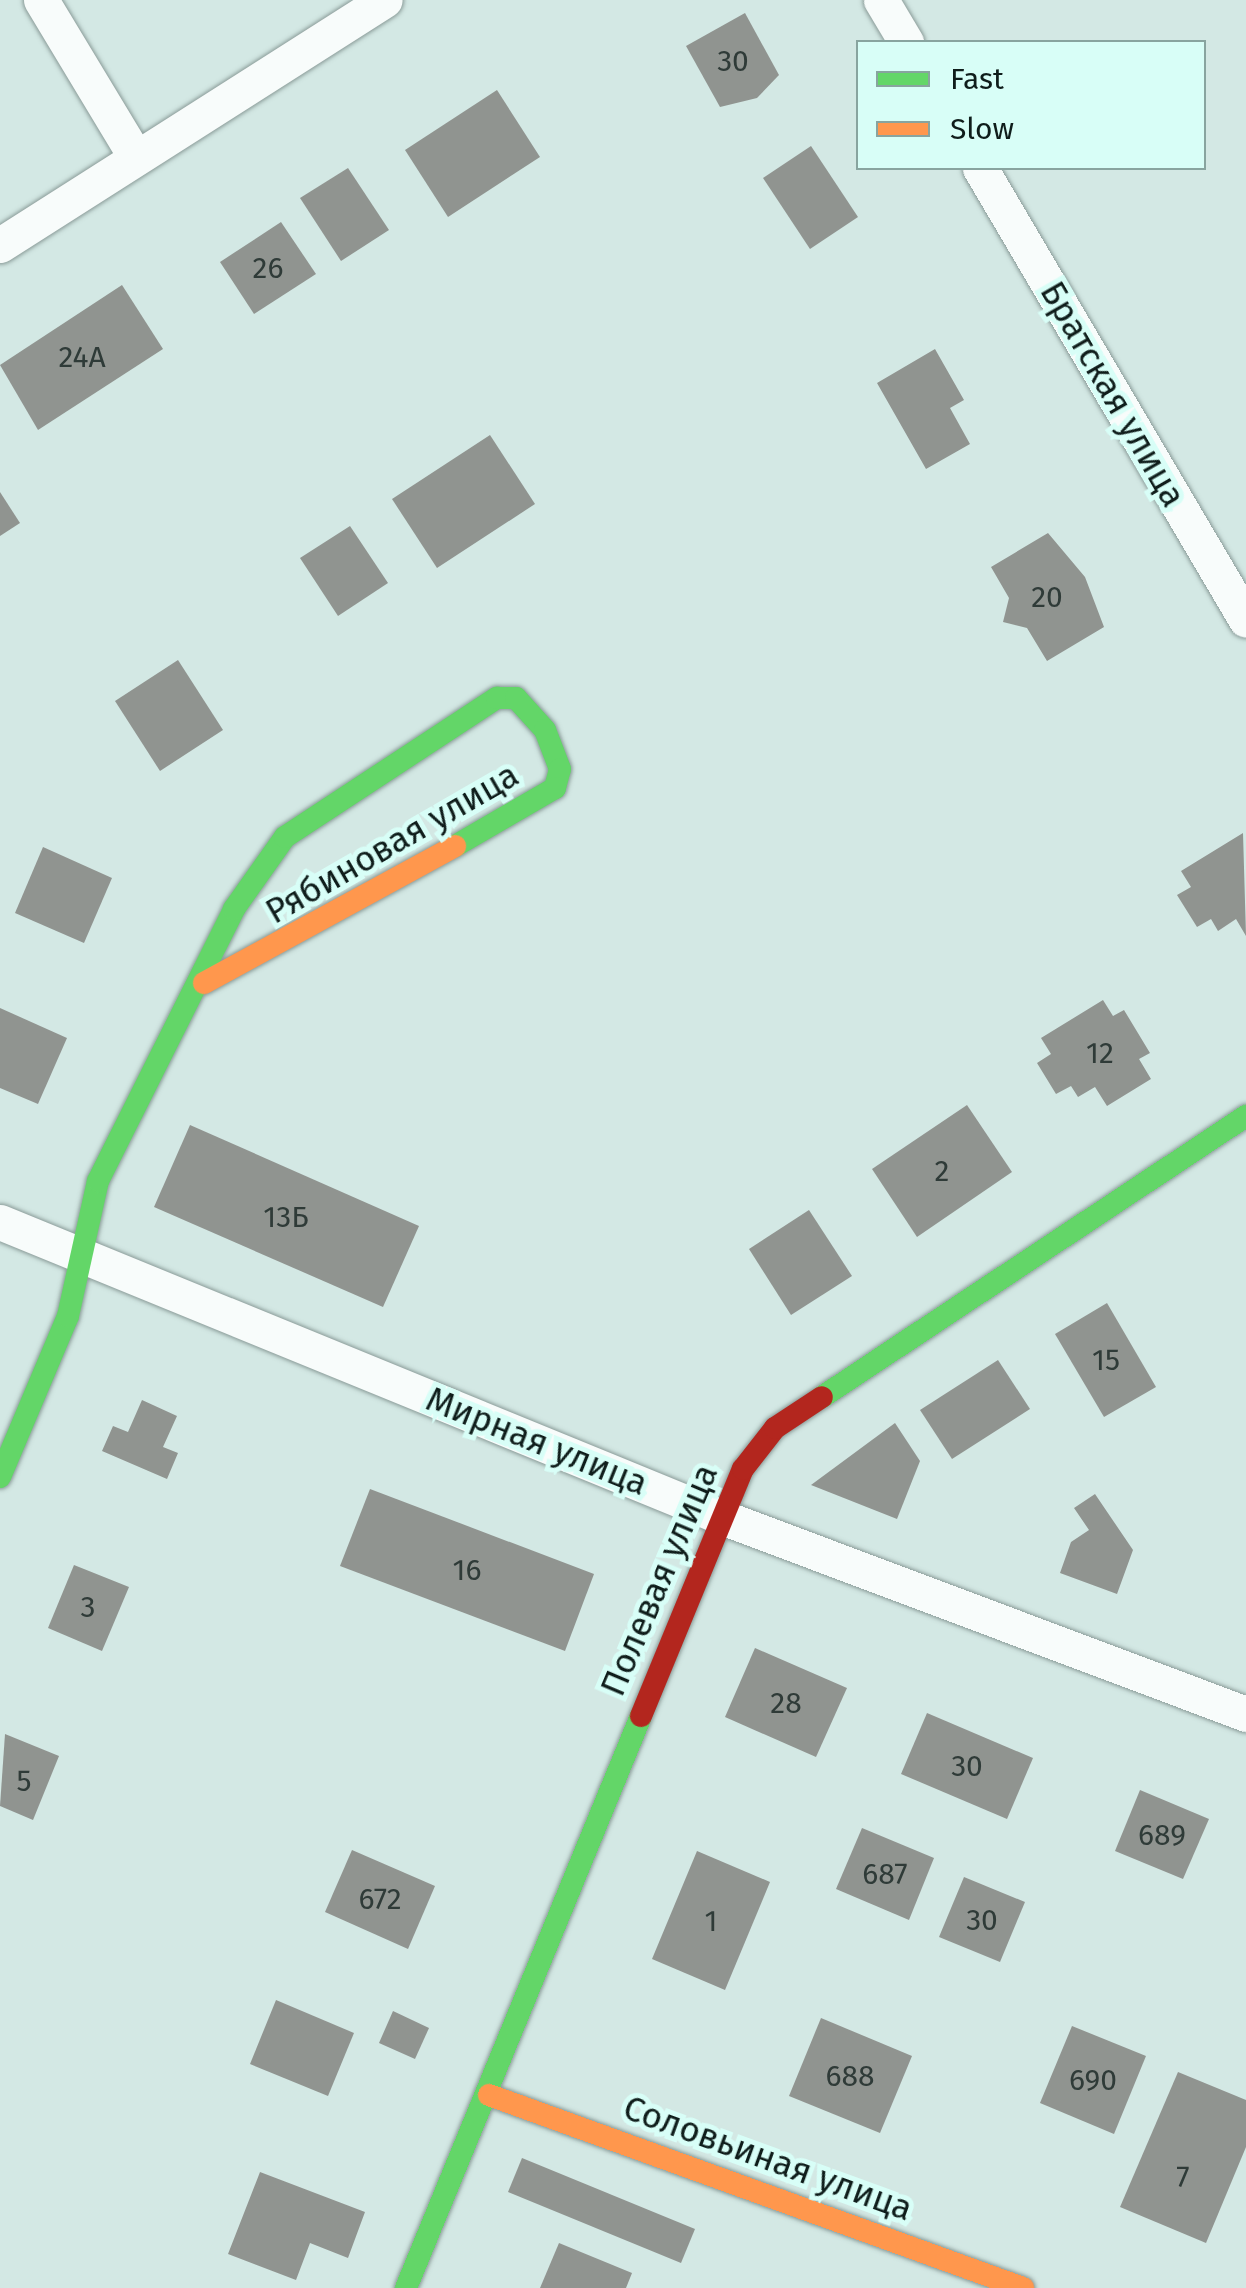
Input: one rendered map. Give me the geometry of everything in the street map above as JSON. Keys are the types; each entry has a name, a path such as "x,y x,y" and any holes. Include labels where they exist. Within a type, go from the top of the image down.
{"street":[{"path":"40,0 136,156"},
{"path":"0,245 385,0"},
{"path":"881,0 905,40"},
{"name":"Братская улица","path":"981,170 1246,620"},
{"name":"Рябиновая улица","path":"0,1477 68,1316 98,1181 204,983 234,909 285,837 497,698 516,698 545,730 560,769 555,788 242,970 204,983"},
{"name":"Полевая улица","path":"406,2288 488,2095 719,1516 775,1428 1246,1116"},
{"name":"Мирная улица","path":"0,1222 719,1516 1246,1714"},
{"name":"Соловьиная улица","path":"488,2095 1023,2288"}],"building":[{"path":"745,13 779,75 757,98 720,107 686,46"},
{"path":"497,90 540,157 448,217 405,150"},
{"path":"811,146 858,217 810,249 763,178"},
{"path":"348,168 389,230 341,261 300,198"},
{"path":"281,222 316,274 254,314 220,262"},
{"path":"122,285 163,349 38,430 0,365"},
{"path":"935,349 964,400 950,408 970,444 926,469 877,383"},
{"path":"490,435 535,504 437,568 392,499"},
{"path":"0,492 20,523 0,536"},
{"path":"350,526 388,583 338,616 300,558"},
{"path":"1048,533 1085,577 1104,627 1047,661 1027,628 1003,622 1009,598 991,567"},
{"path":"178,660 223,730 160,771 115,701"},
{"path":"1243,833 1246,936 1236,919 1218,931 1211,919 1197,927 1177,895 1191,887 1181,871"},
{"path":"43,847 112,878 84,943 15,913"},
{"path":"1103,1000 1113,1016 1124,1010 1150,1053 1139,1059 1151,1079 1107,1106 1095,1087 1078,1097 1071,1086 1056,1094 1037,1063 1051,1054 1041,1038"},
{"path":"0,1008 67,1038 38,1104 0,1088"},
{"path":"967,1105 1012,1172 917,1237 872,1169"},
{"path":"190,1125 419,1226 383,1307 154,1207"},
{"path":"809,1210 852,1276 791,1315 749,1249"},
{"path":"1107,1303 1156,1387 1104,1417 1055,1334"},
{"path":"998,1360 1030,1409 952,1459 920,1410"},
{"path":"142,1400 177,1416 163,1447 178,1453 167,1479 102,1451 113,1426 128,1432"},
{"path":"895,1423 920,1461 897,1519 811,1485"},
{"path":"370,1489 594,1574 565,1651 340,1566"},
{"path":"1095,1494 1133,1550 1117,1594 1060,1573 1071,1542 1089,1530 1074,1508"},
{"path":"74,1565 129,1587 102,1651 48,1628"},
{"path":"755,1648 847,1688 816,1757 725,1717"},
{"path":"927,1713 1033,1758 1007,1819 901,1774"},
{"path":"5,1734 59,1756 33,1820 0,1806"},
{"path":"1140,1790 1209,1819 1183,1879 1115,1851"},
{"path":"862,1828 934,1858 909,1920 836,1889"},
{"path":"352,1850 435,1886 408,1949 325,1912"},
{"path":"697,1851 770,1882 725,1990 652,1959"},
{"path":"964,1877 1025,1902 1000,1962 939,1937"},
{"path":"276,2000 354,2033 328,2096 250,2064"},
{"path":"393,2011 429,2028 415,2059 379,2043"},
{"path":"821,2018 912,2056 880,2133 789,2096"},
{"path":"1072,2026 1146,2056 1114,2134 1040,2103"},
{"path":"1178,2072 1246,2100 1246,2147 1206,2243 1120,2207"},
{"path":"522,2158 695,2229 681,2263 508,2192"},
{"path":"260,2172 365,2212 348,2258 310,2243 296,2280 228,2254"},
{"path":"559,2243 632,2273 626,2288 540,2288"}],"traffic: fast":[{"path":"0,1477 68,1316 98,1181 234,909 285,837 497,698 516,698 545,730 560,769 555,788 455,846"},
{"path":"822,1397 1246,1116"},
{"path":"406,2288 641,1716"}],"traffic: slow":[{"path":"204,983 455,846"},
{"path":"489,2095 1023,2288"}],"traffic: jam":[{"path":"641,1716 743,1469 775,1428 822,1397"}]}
